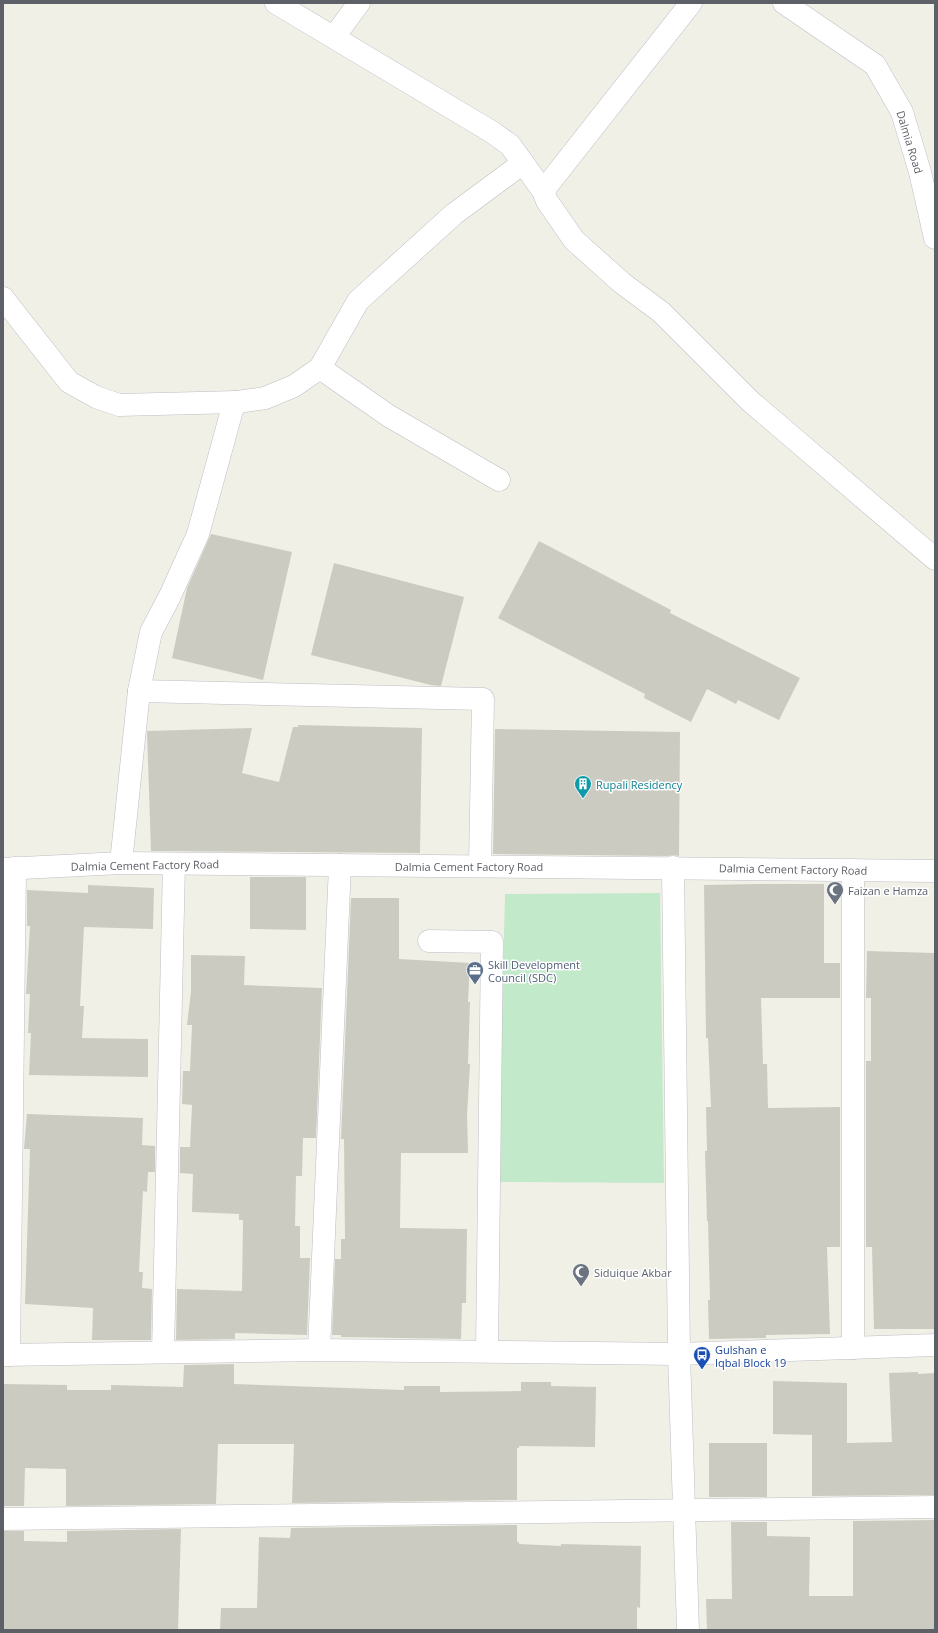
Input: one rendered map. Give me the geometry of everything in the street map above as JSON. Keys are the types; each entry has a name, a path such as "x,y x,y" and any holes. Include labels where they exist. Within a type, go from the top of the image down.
{"street":[{"path":"276,3 492,132 510,145 543,191 547,201 574,240 622,283 662,312 750,401 935,559"},
{"path":"334,37 359,3"},
{"path":"543,191 691,3"},
{"name":"Dalmia Road","path":"784,3 875,65 902,112 920,172 935,238"},
{"path":"3,298 69,382 96,397 119,405 237,402 265,398 294,386 320,368 358,301 454,214 523,163"},
{"path":"320,368 389,416 499,480"},
{"path":"121,863 139,691 151,632 172,591 198,534 226,429 232,410 237,402"},
{"path":"139,691 483,699 480,866"},
{"name":"Dalmia Cement Factory Road","path":"9,869 121,863 935,870"},
{"path":"164,1352 174,864"},
{"path":"319,1350 340,865"},
{"path":"673,867 679,1354 688,1630"},
{"path":"9,869 6,1355 319,1350 679,1354 935,1345"},
{"path":"853,1348 854,870"},
{"path":"429,941 492,942 487,1351"},
{"path":"3,1519 935,1507"}],"green space":[{"path":"660,893 664,1183 498,1182 505,894"}],"building":[{"path":"211,534 292,552 263,680 172,658 187,588"},
{"path":"539,541 671,610 670,613 800,678 779,720 738,700 736,704 707,689 691,722 644,698 645,694 498,618"},
{"path":"334,563 464,597 441,686 431,685 311,655"},
{"path":"298,725 422,728 420,853 151,851 147,731 252,728 242,773 279,782 293,727 298,727"},
{"name":"Rupali Residency","path":"495,729 680,732 679,856 493,854"},
{"path":"250,877 306,877 306,930 250,929"},
{"path":"824,884 824,963 840,963 840,998 761,998 763,1064 767,1064 768,1108 840,1107 840,1247 827,1247 830,1334 766,1335 766,1338 709,1339 708,1300 710,1300 705,1151 707,1151 706,1107 711,1107 708,1038 706,1038 704,885"},
{"path":"88,885 154,888 153,929 84,927 80,1006 84,1006 82,1038 148,1039 148,1077 29,1075 31,1033 28,1033 30,994 26,994 30,926 27,926 27,890 88,893"},
{"path":"351,898 399,898 399,959 470,963 468,1002 470,1002 468,1064 470,1064 467,1115 468,1153 401,1153 400,1228 467,1229 466,1303 462,1303 461,1339 341,1337 341,1335 332,1335 335,1259 341,1259 341,1239 345,1239 344,1139 341,1139"},
{"path":"867,951 935,953 935,1329 874,1329 872,1247 866,1247 866,1061 871,1061 871,998 866,998"},
{"path":"191,955 245,956 244,985 322,988 316,1138 303,1138 302,1176 296,1176 295,1226 300,1226 300,1258 310,1258 307,1335 235,1333 235,1339 176,1340 177,1289 242,1291 243,1220 239,1220 239,1214 192,1212 193,1174 180,1173 180,1147 190,1147 192,1105 182,1104 183,1071 190,1071 192,1025 187,1025 191,992"},
{"path":"27,1114 143,1118 142,1145 155,1146 155,1172 148,1172 147,1192 143,1191 139,1272 143,1272 142,1288 152,1289 151,1340 92,1340 93,1308 25,1304 30,1149 24,1149"},
{"path":"234,1364 234,1384 404,1390 404,1386 440,1386 440,1392 521,1391 521,1382 551,1382 551,1386 596,1387 595,1447 519,1446 519,1448 517,1448 517,1500 292,1503 294,1444 218,1444 216,1504 66,1506 66,1469 25,1468 24,1506 3,1506 3,1384 67,1385 67,1390 111,1390 111,1385 183,1387 184,1365"},
{"path":"918,1372 918,1374 935,1373 935,1495 812,1496 812,1435 773,1434 773,1381 847,1383 847,1443 892,1442 889,1373"},
{"path":"709,1443 767,1443 767,1497 709,1497"},
{"path":"935,1520 935,1630 707,1630 706,1599 732,1599 731,1522 767,1522 767,1536 810,1537 809,1596 853,1596 853,1521"},
{"path":"517,1525 517,1542 519,1542 519,1544 561,1546 561,1544 641,1546 640,1608 637,1607 637,1630 220,1630 221,1608 257,1608 259,1537 290,1538 291,1528"},
{"path":"181,1529 178,1630 3,1630 3,1531 24,1531 24,1541 67,1542 67,1531"}],"place":[{"name":"Rupali Residency","path":"583,799"},
{"name":"Faizan e Hamza","path":"835,905"},
{"name":"Skill Development Council (SDC)","path":"475,985"},
{"name":"Siduique Akbar","path":"581,1287"},
{"name":"Gulshan e Iqbal Block 19","path":"702,1370"}]}
